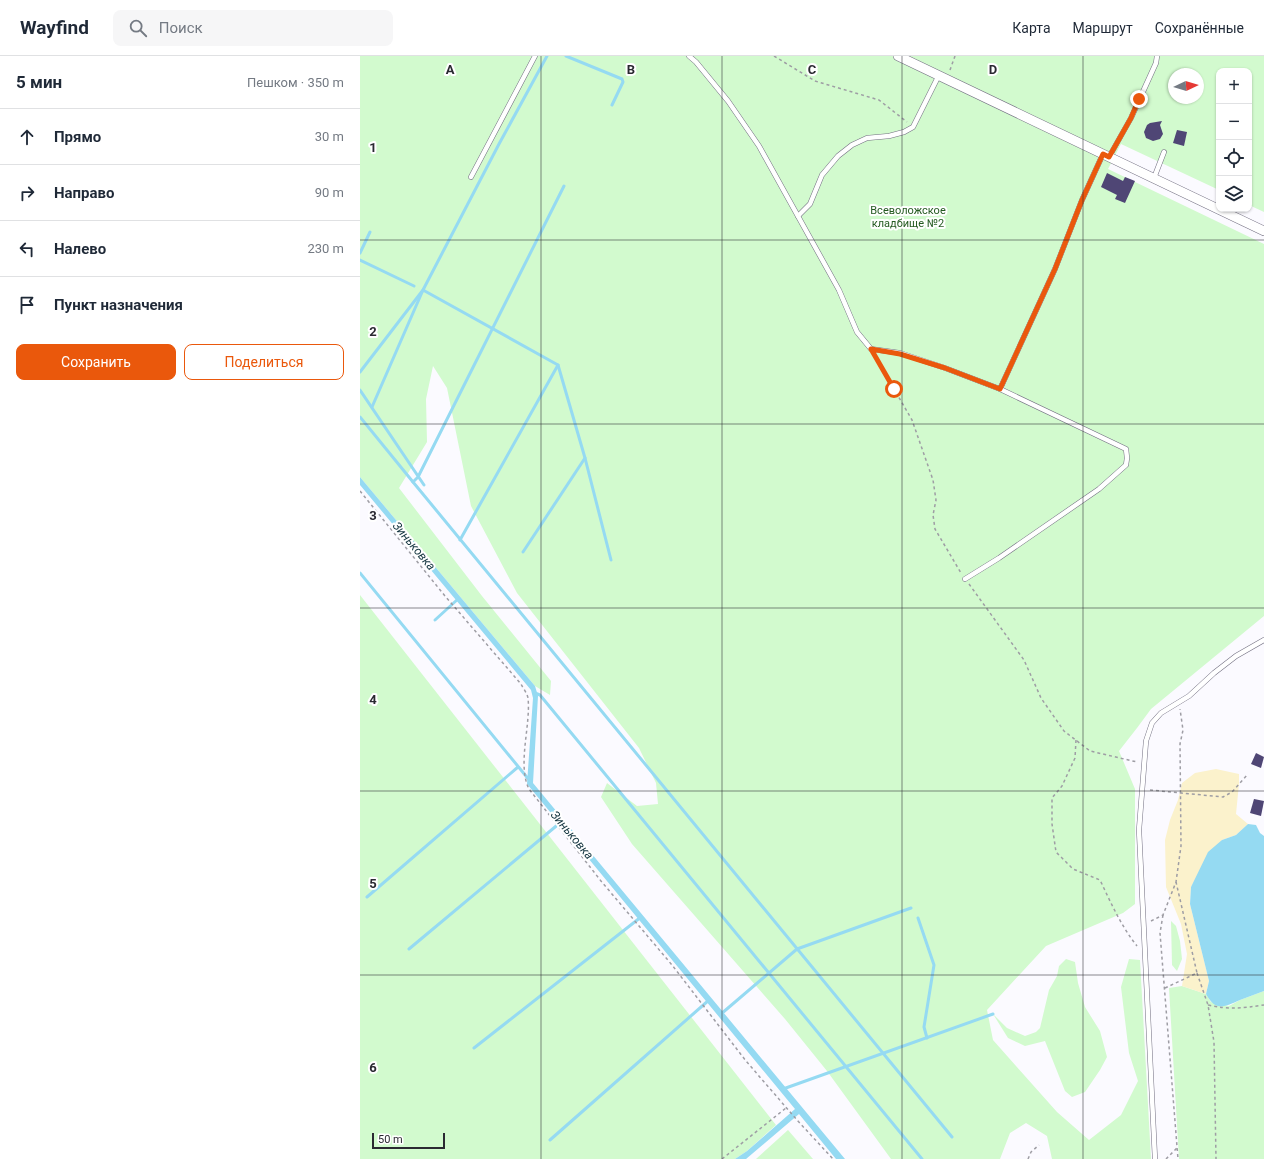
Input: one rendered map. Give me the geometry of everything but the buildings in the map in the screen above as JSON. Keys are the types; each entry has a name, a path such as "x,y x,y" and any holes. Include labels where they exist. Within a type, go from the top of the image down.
{"street":[{"path":"898,56 1264,231"}],"lane":[{"path":"471,177 534,56"},
{"path":"689,56 696,62 728,101 759,146 839,290 857,332 871,349 900,354 945,368 1000,389 1126,449 1128,458 1126,465 1099,489 999,558 965,579"},
{"path":"1000,389 1055,269 1082,200 1106,155 1131,118 1156,63 1157,56"},
{"path":"798,216 810,204 822,175 838,156 867,138 889,136 904,132 912,127 942,77"},
{"path":"1154,178 1164,152"},
{"path":"1155,1159 1139,830 1146,741 1152,723 1161,713 1179,702 1236,656 1264,640"}],"path":[{"path":"774,56 815,81 879,100 912,127"},
{"path":"942,77 955,56"},
{"path":"871,349 912,420 933,480 936,500 933,515 935,529 965,579 1024,660 1041,698 1064,731 1090,750 1144,764"},
{"path":"360,491 445,596 521,684 528,697 528,722 524,768 526,782 529,789 601,881 672,965 746,1061 796,1120 833,1159"},
{"path":"1178,1159 1160,933 1163,915 1176,882 1181,846 1180,744 1182,730 1179,702"},
{"path":"1076,740 1075,758 1062,786 1052,798 1052,824 1056,852 1073,869 1100,880 1128,934 1146,958"},
{"path":"1142,790 1223,797 1232,792 1248,774"},
{"path":"1176,882 1197,973 1208,1005 1214,1042 1216,1159"},
{"path":"1144,924 1163,915"},
{"path":"1165,988 1197,973"},
{"path":"1208,1005 1224,1009 1264,1005"},
{"path":"722,1159 786,1108"},
{"path":"1028,1159 1031,1152 1039,1145"},
{"path":"1166,1159 1178,1148"}],"green space":[{"name":"Всеволожское кладбище №2","path":"360,56 1264,56 1264,212 1252,206 1252,68 1216,68 1216,189 1121,144 1108,169 1264,244 1264,616 1151,709 1119,751 1135,789 1135,904 1123,913 1046,946 987,1010 993,1040 1057,1112 1089,1140 1121,1115 1138,1081 1129,1053 1121,987 1129,959 1140,960 1151,1159 1052,1159 1047,1136 1026,1123 1010,1133 1000,1159 891,1159 827,1071 785,1019 632,844 601,797 607,783 637,806 658,804 656,783 639,748 517,593 471,506 447,388 433,366 426,399 427,442 399,488 482,596 551,681 550,695 535,686 360,477"},
{"path":"360,595 776,1125 747,1151 735,1159 360,1159"},
{"path":"1171,921 1176,926 1180,941 1182,959 1177,971 1172,965"},
{"path":"1066,959 1075,962 1078,983 1085,1007 1100,1031 1107,1057 1085,1092 1072,1097 1065,1091 1045,1041 1025,1046 1008,1038 993,1014 1007,1028 1025,1036 1036,1032 1040,1028 1049,990 1057,976 1059,966"},
{"path":"1182,986 1206,994 1211,1002 1229,1006 1264,991 1264,1159 1179,1159 1169,988"},
{"path":"788,1130 813,1159 756,1159"}],"sand":[{"path":"1216,769 1239,774 1236,814 1248,824 1236,835 1222,840 1199,872 1191,887 1190,904 1209,981 1206,994 1182,986 1187,954 1181,924 1166,887 1165,840 1182,783 1195,773"}],"water":[{"name":"Зиньковка","path":"360,477 535,686 538,696 533,783 845,1159 836,1159 799,1114 746,1159 735,1159 747,1151 795,1109 527,784 533,698 531,690 360,485"},
{"path":"1248,824 1256,825 1260,833 1264,836 1264,991 1229,1005 1217,1006 1213,1004 1206,994 1209,981 1190,904 1191,887 1208,852 1222,840 1236,835"}],"waterway":[{"path":"360,372 423,290 499,144 547,56"},
{"path":"566,56 622,79 623,82 612,105"},
{"path":"413,482 418,477 564,186"},
{"path":"360,253 370,232"},
{"path":"360,260 414,286"},
{"path":"372,407 423,290 558,365 585,458 611,560"},
{"path":"460,540 558,365"},
{"path":"360,390 424,485"},
{"path":"360,417 952,1137"},
{"path":"523,552 585,458"},
{"path":"360,573 530,781"},
{"path":"435,620 458,599"},
{"path":"535,693 540,695 922,1159"},
{"path":"367,897 518,767"},
{"name":"Зиньковка","path":"409,949 561,822"},
{"path":"721,1014 797,949 911,908"},
{"path":"474,1048 641,917"},
{"path":"918,918 934,965 924,1027 927,1038"},
{"path":"550,1140 709,1000"},
{"path":"783,1089 993,1014"}],"route":[{"path":"894,389 871,349 900,354 945,368 1000,389 1055,269 1082,200 1103,154 1109,157 1131,118 1139,99"}]}
